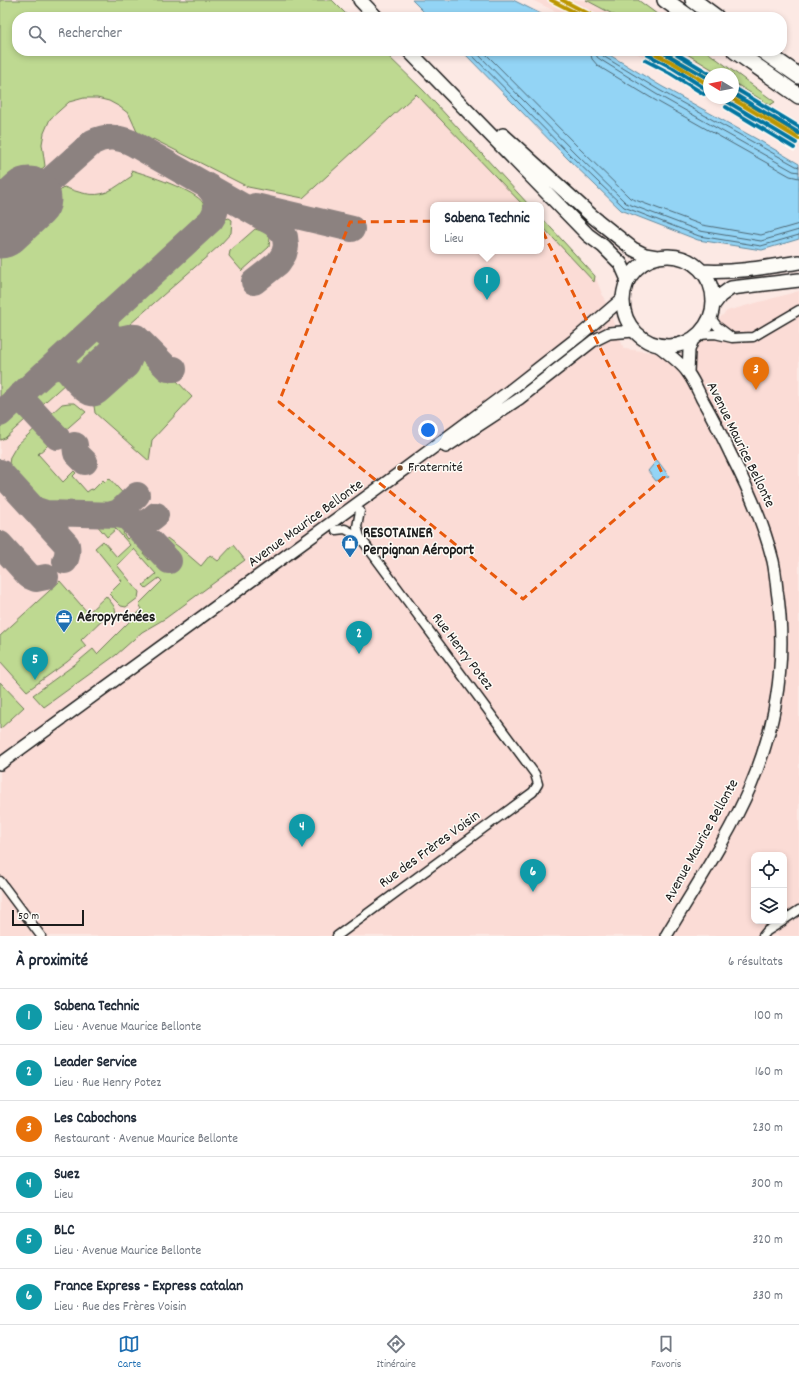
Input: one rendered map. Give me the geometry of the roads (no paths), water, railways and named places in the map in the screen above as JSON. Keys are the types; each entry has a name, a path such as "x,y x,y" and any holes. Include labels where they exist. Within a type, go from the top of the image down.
{"highway":[{"path":"666,0 682,12"},
{"path":"693,0 709,12"},
{"path":"743,56 799,96"},
{"path":"770,56 799,76"}],"main road":[{"path":"360,0 371,12"},
{"path":"371,0 382,12"},
{"path":"414,56 588,235 603,246 621,264 628,280"},
{"path":"424,56 515,147 592,216 633,249 645,255 657,257"},
{"path":"669,255 682,257 693,263 702,271 709,281 713,292 714,304 711,318 706,327 696,337 682,345 669,347 657,345 644,340 634,331 627,321 623,298 628,280 635,270 645,262 657,257 669,255"},
{"path":"702,271 718,272 758,269 799,262"},
{"path":"714,304 720,296 731,288 799,280"}],"street":[{"name":"Avenue Maurice Bellonte","path":"0,764 400,473 578,337 623,298"},
{"path":"696,337 715,334 732,338 753,337 799,310"},
{"path":"711,318 717,326 732,338"},
{"name":"Avenue Maurice Bellonte","path":"0,772 336,530 432,456 519,399 593,341 610,333 634,331"},
{"name":"Avenue Maurice Bellonte","path":"688,372 689,350 696,337"},
{"name":"Avenue Maurice Bellonte","path":"657,345 688,372 748,488 773,561 782,636 780,677 773,720 764,751 732,823 666,936"},
{"path":"360,511 357,527 360,537"},
{"path":"336,530 345,529 360,537"},
{"name":"Rue Henry Potez","path":"360,537 535,774 538,784"},
{"name":"Rue des Frères Voisin","path":"337,936 533,792 538,784"},
{"path":"0,881 41,936"},
{"path":"787,918 799,910"},
{"path":"763,936 767,931 778,924"}],"water":[{"path":"412,0 513,0 537,12 424,12"},
{"path":"467,56 611,56 661,86 799,164 799,239 762,250 698,240 621,210 568,159"},
{"path":"657,460 669,476 656,481 648,471"}],"place":[{"name":"Sabena Technic","path":"487,300"},
{"name":"Les Cabochons","path":"756,390"},
{"name":"Fraternité","path":"400,468"},
{"name":"RESOTAINER Perpignan Aéroport","path":"350,558"},
{"name":"Aéropyrénées","path":"64,633"},
{"name":"Leader Service","path":"359,654"},
{"name":"BLC","path":"35,680"},
{"name":"Suez","path":"302,847"},
{"name":"France Express - Express catalan","path":"533,892"}]}
